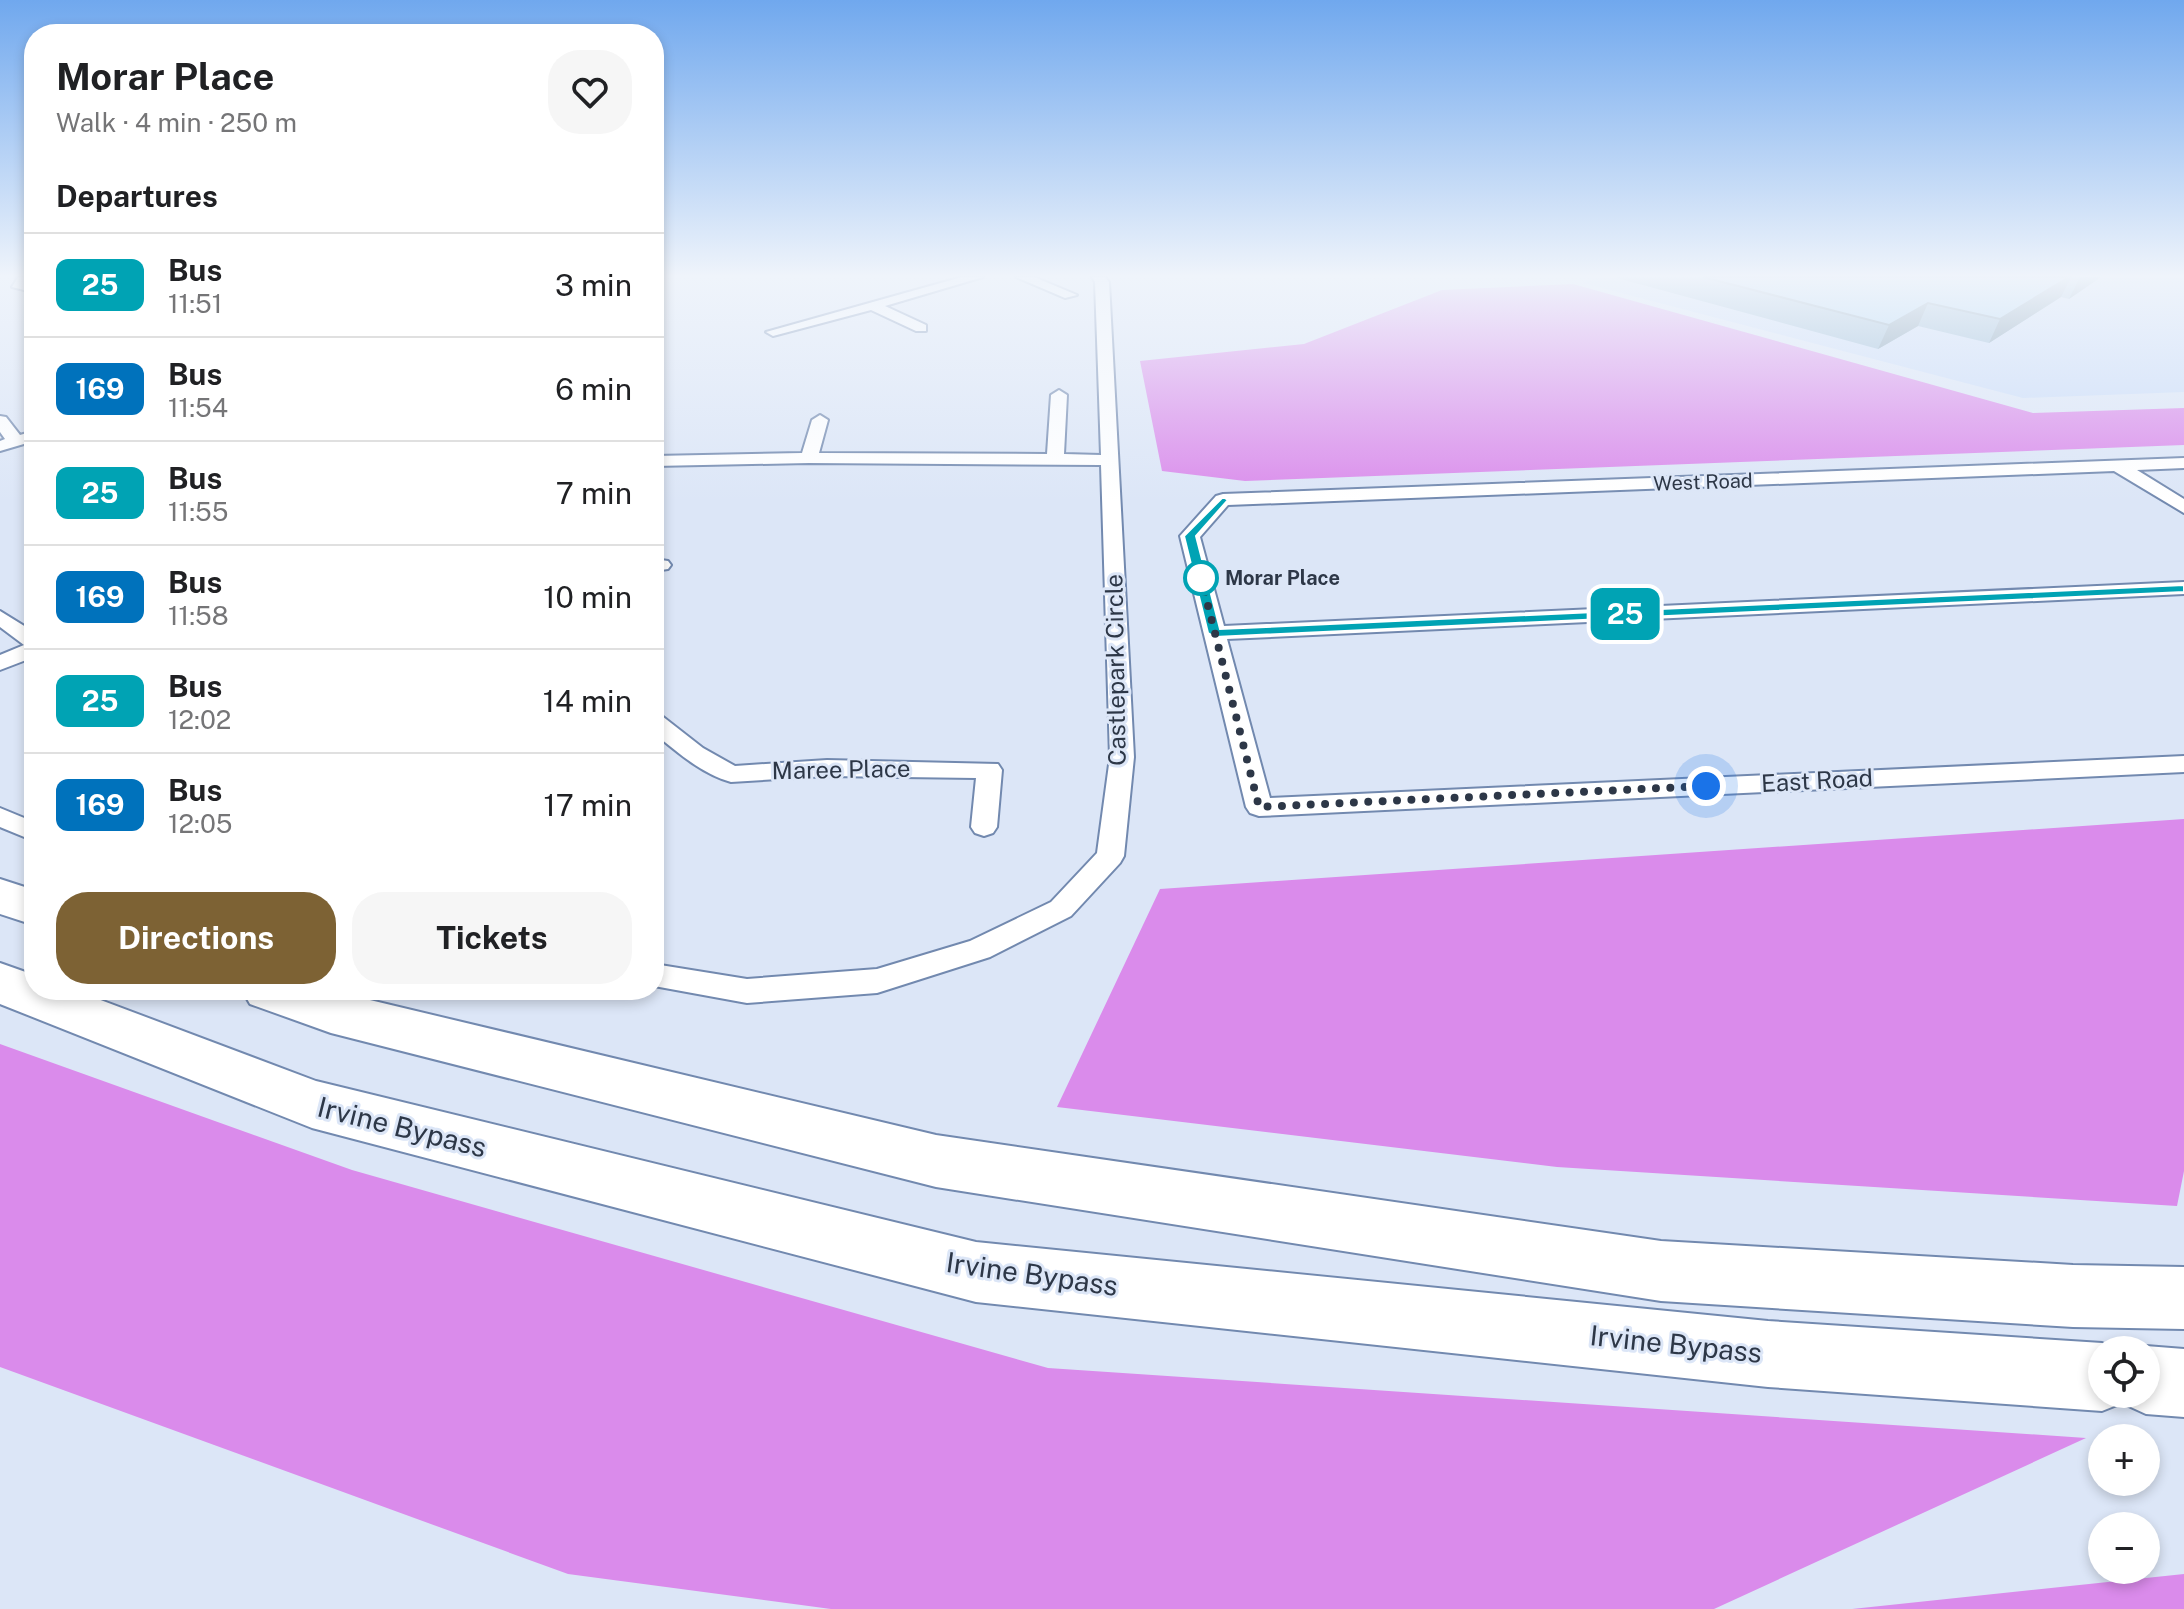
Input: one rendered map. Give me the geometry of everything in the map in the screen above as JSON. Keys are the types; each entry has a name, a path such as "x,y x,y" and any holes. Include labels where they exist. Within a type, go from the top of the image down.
{"highway":[{"path":"0,896 24,904"},
{"name":"Irvine Bypass","path":"0,983 24,992"},
{"name":"Irvine Bypass","path":"44,1000 312,1104 976,1272 1768,1354 2088,1376"},
{"path":"297,1000 331,1012 936,1161 1661,1271 2073,1296 2184,1298"},
{"path":"2160,1381 2184,1383"}],"street":[{"name":"Castlepark Circle","path":"664,977 747,991 877,981 980,949 1061,909 1110,856 1122,757 1103,352"},
{"path":"1055,459 1059,395"},
{"path":"809,458 820,420"},
{"path":"0,421 8,444"},
{"path":"664,461 809,458 1109,460"},
{"path":"838,483 843,458"},
{"name":"West Road","path":"1215,633 1190,536 1223,500 2184,463"},
{"path":"2118,466 2184,507"},
{"path":"1215,633 2184,588"},
{"path":"0,617 24,635"},
{"name":"East Road","path":"1215,633 1259,807 2184,764"},
{"path":"0,663 24,653"},
{"name":"Maree Place","path":"664,729 694,753 731,774 827,768 989,770 984,827"},
{"path":"0,817 24,828"}],"shaded area":[{"path":"1226,352 1816,352 2033,413 2184,408 2184,445 1245,481 1162,471 1140,361"},
{"path":"1847,352 2184,352 2184,392 2023,398"},
{"path":"2184,819 2184,1171 2177,1206 1557,1167 1057,1107 1160,889"},
{"path":"0,1044 352,1170 1048,1368 2086,1438 1714,1609 831,1609 568,1574 0,1367"},
{"path":"2184,1574 2184,1609 1852,1609 2089,1584 2160,1584 2160,1577"}],"bus line":[{"name":"25","path":"1223,500 1190,536 1215,633 2184,588"}],"place":[{"name":"Morar Place","path":"1201,578"}],"route":[{"path":"1201,578 1259,807 1706,786"}]}
